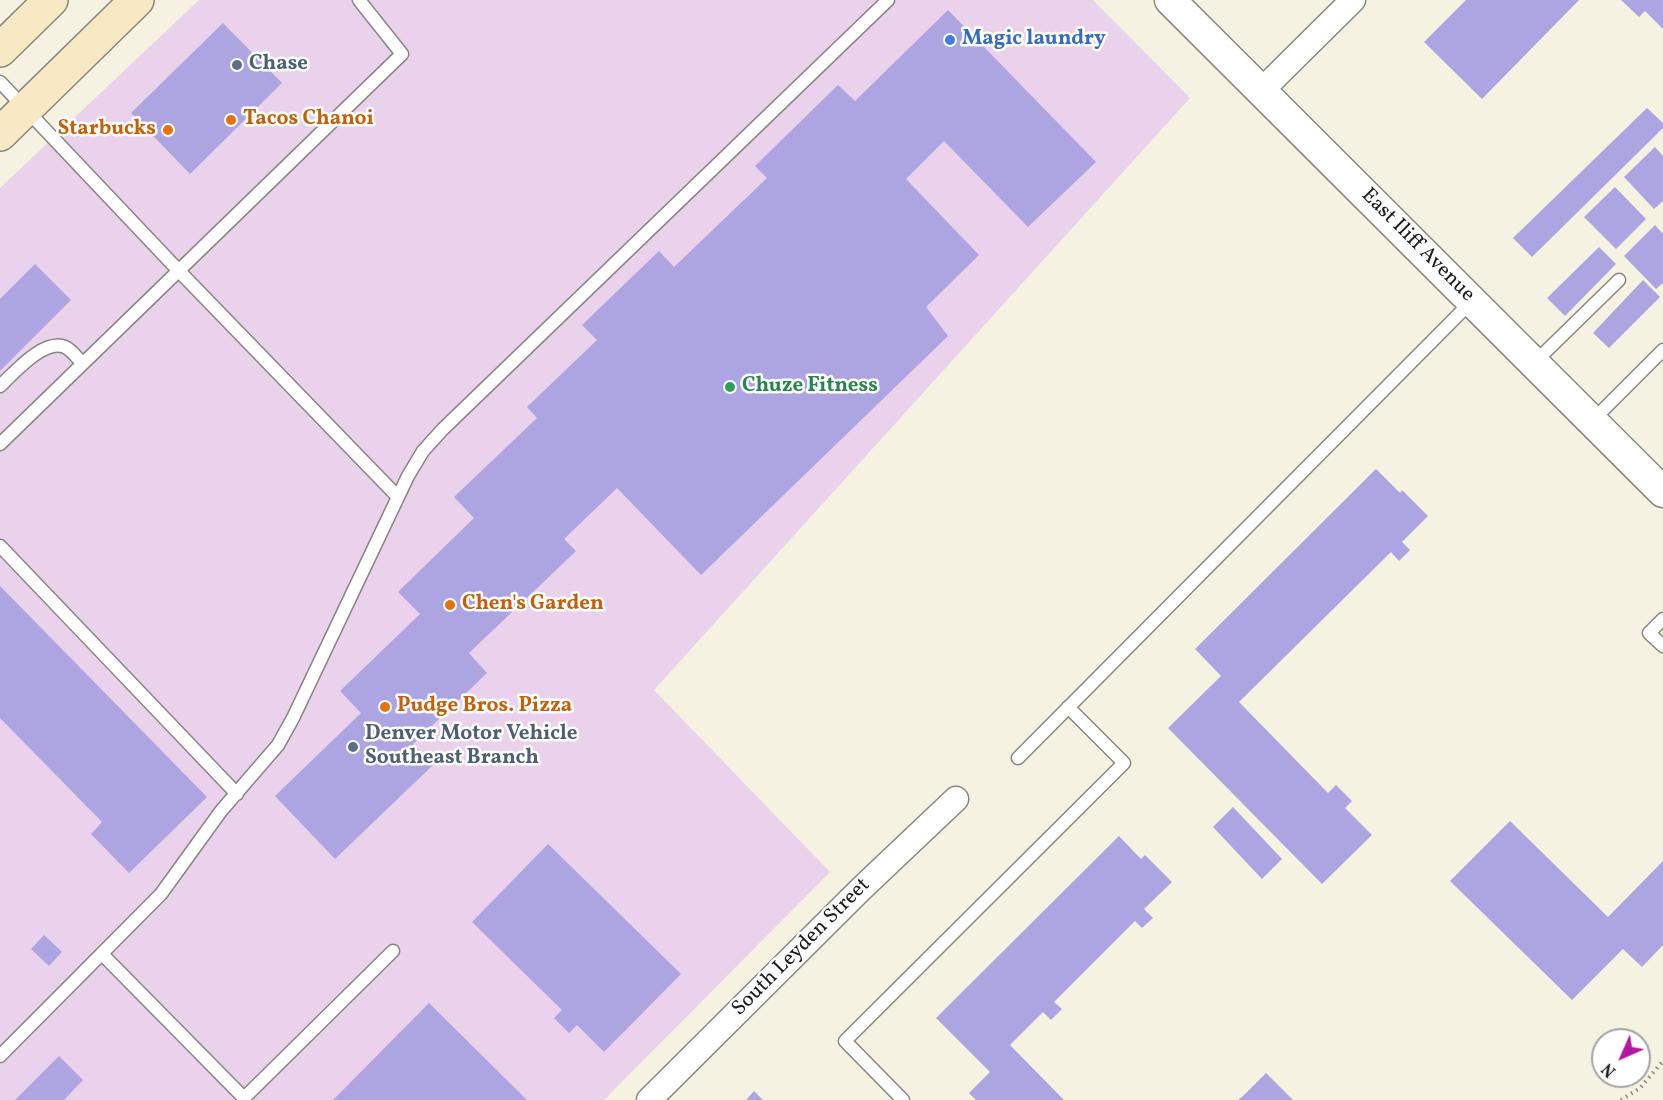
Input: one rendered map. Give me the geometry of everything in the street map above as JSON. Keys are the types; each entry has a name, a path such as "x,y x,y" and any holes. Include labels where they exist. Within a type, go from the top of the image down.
{"main road":[{"path":"0,50 51,0"},
{"path":"0,134 138,0"}],"street":[{"name":"East Iliff Avenue","path":"1170,0 1663,492"},
{"path":"1261,91 1353,0"},
{"name":"South Leyden Street","path":"649,1100 854,896 956,799"}],"lane":[{"path":"0,444 402,54 359,0"},
{"path":"0,1056 161,894 217,816 270,756 285,734 398,496 423,451 443,429 888,0"},
{"path":"0,82 178,270 398,496"},
{"path":"1534,363 1619,280"},
{"path":"1018,758 1472,301"},
{"path":"0,386 31,357 50,347 64,346 82,363"},
{"path":"1592,421 1663,350"},
{"path":"0,546 237,794"},
{"path":"1663,619 1649,633 1663,646"},
{"path":"903,1100 845,1041 1124,763 1068,707"},
{"path":"102,954 244,1098 393,951"}],"path":[{"path":"1621,1100 1640,1088 1663,1061"}],"shaded area":[{"path":"199,0 1093,0 1190,98 654,690 830,872 604,1100 0,1100 0,188"}],"building":[{"path":"1466,0 1579,0 1482,99 1424,42"},
{"path":"1621,0 1663,0 1663,29 1645,11 1639,17"},
{"path":"948,10 1096,162 1028,227 944,141 906,179 979,255 926,307 948,336 701,575 617,488 564,539 576,551 469,653 487,673 413,744 433,765 335,859 275,796 361,713 340,691 420,614 398,592 474,518 454,497 537,418 527,407 597,340 582,325 659,251 674,267 767,178 755,166 838,85 855,101"},
{"path":"223,23 282,83 190,174 131,113"},
{"path":"1647,108 1663,123 1663,128 1532,257 1513,238"},
{"path":"1655,147 1663,156 1663,201 1654,209 1624,177"},
{"path":"1615,187 1646,219 1616,249 1584,217"},
{"path":"1655,225 1663,234 1663,283 1656,289 1624,256"},
{"path":"1599,247 1616,264 1565,316 1547,298"},
{"path":"35,264 71,300 0,371 0,299"},
{"path":"1643,280 1660,297 1609,348 1593,333"},
{"path":"1376,469 1400,493 1402,490 1428,516 1402,542 1410,550 1399,561 1391,552 1239,702 1328,793 1336,785 1352,801 1345,808 1372,835 1322,884 1168,728 1221,676 1195,649"},
{"path":"0,586 207,797 129,873 91,834 102,822 0,718"},
{"path":"1233,807 1282,859 1262,879 1213,827"},
{"path":"1510,821 1608,917 1663,861 1663,945 1642,967 1623,949 1572,1000 1450,881"},
{"path":"1119,836 1141,859 1145,855 1172,882 1144,909 1153,918 1142,928 1135,921 1054,1002 1062,1009 1051,1020 1043,1012 1010,1045 1064,1100 976,1100 969,1093 990,1072 936,1018"},
{"path":"548,844 681,974 604,1052 577,1025 569,1033 554,1018 562,1010 472,922"},
{"path":"44,935 62,952 49,966 31,949"},
{"path":"429,1003 527,1100 333,1100"},
{"path":"59,1056 83,1080 64,1100 15,1100"},
{"path":"1266,1073 1293,1100 1238,1100 1243,1096"},
{"path":"754,1091 763,1100 746,1100"}],"place":[{"name":"Magic laundry","path":"950,40"},
{"name":"Chase","path":"237,65"},
{"name":"Tacos Chanoi","path":"231,120"},
{"name":"Starbucks","path":"168,130"},
{"name":"Chuze Fitness","path":"730,387"},
{"name":"Chen's Garden","path":"450,605"},
{"name":"Pudge Bros. Pizza","path":"385,707"},
{"name":"Denver Motor Vehicle Southeast Branch","path":"353,747"}]}
